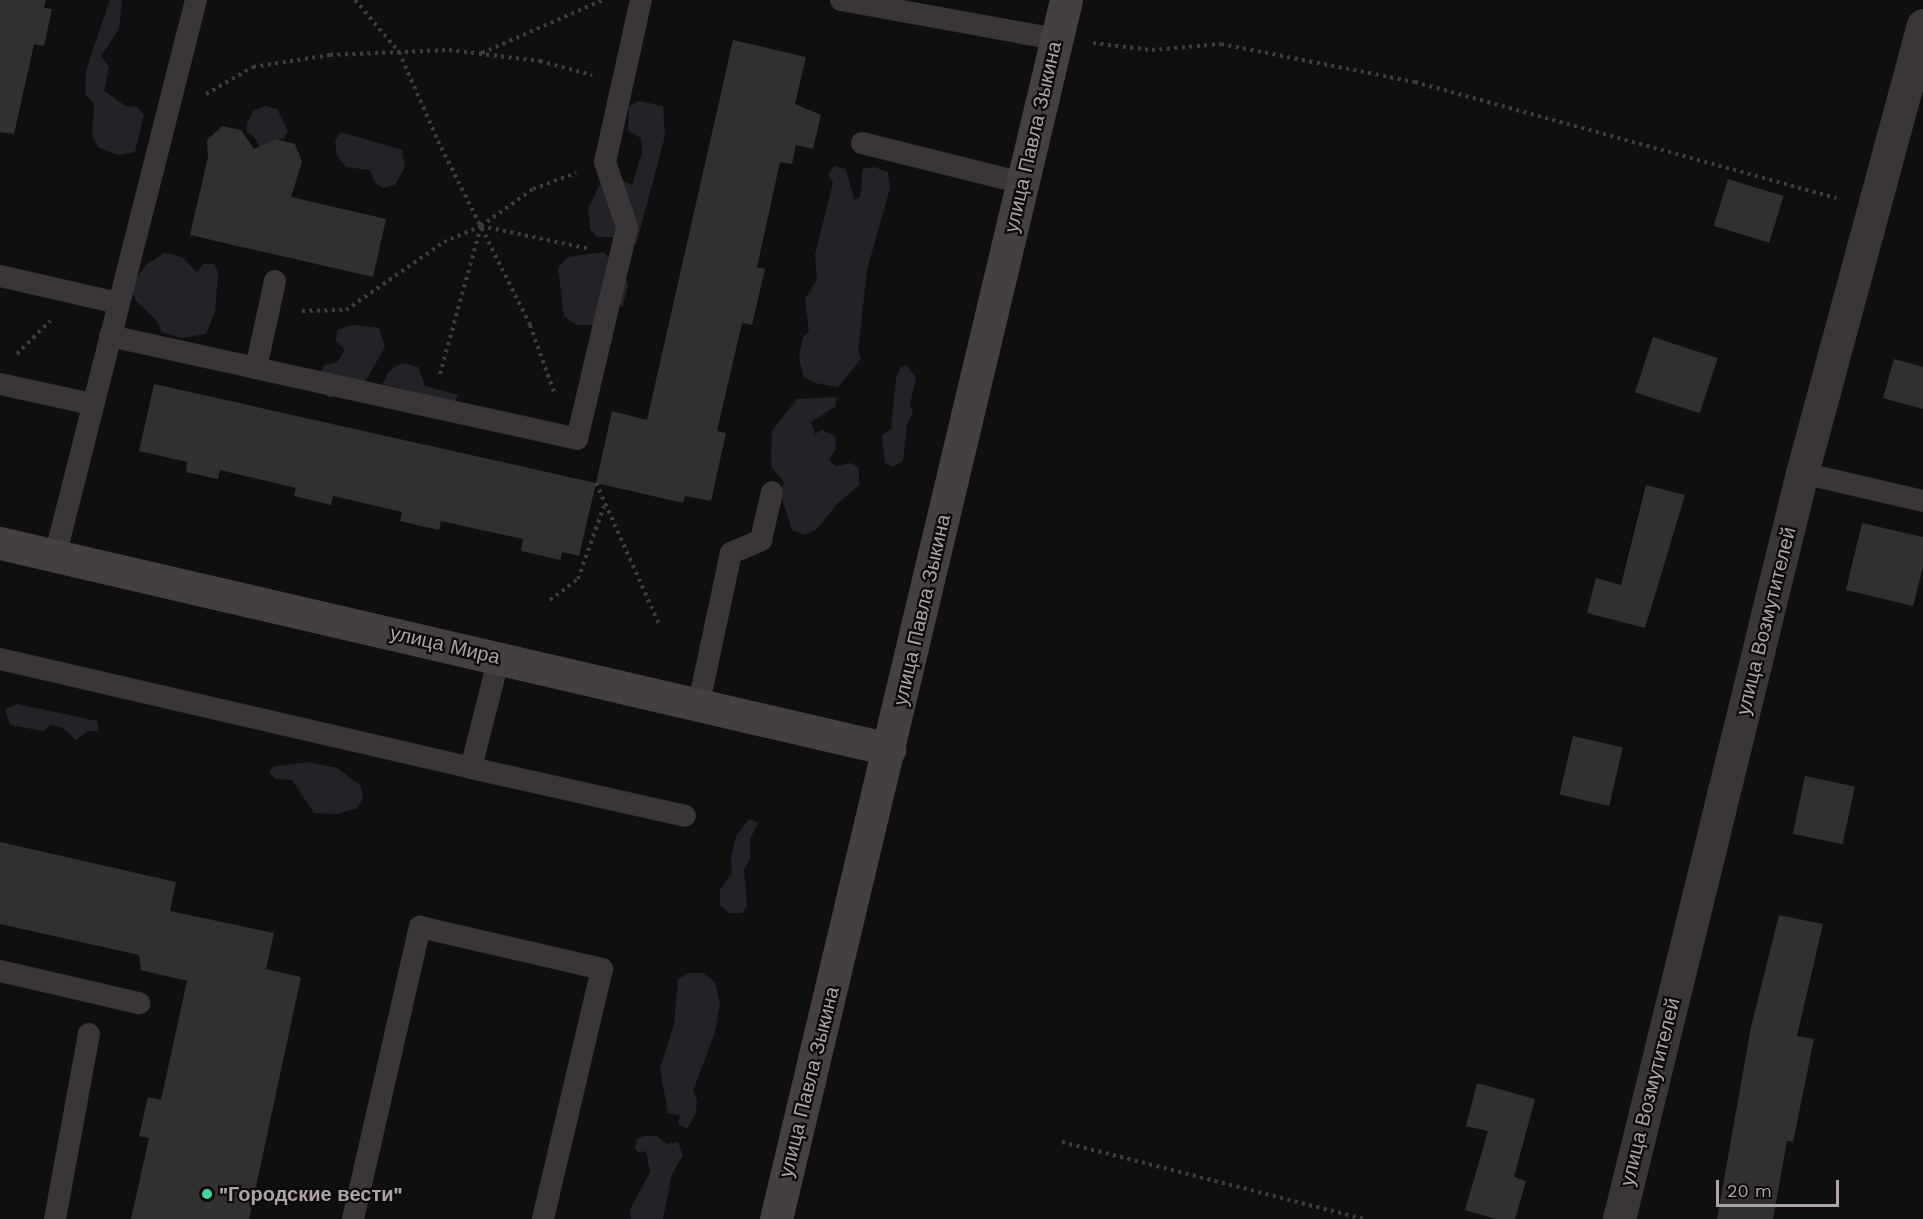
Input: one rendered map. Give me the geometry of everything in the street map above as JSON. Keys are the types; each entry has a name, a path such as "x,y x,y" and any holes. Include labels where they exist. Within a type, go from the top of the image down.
{"main road":[{"name":"улица Павла Зыкина","path":"776,1219 1066,0"},
{"name":"улица Мира","path":"0,543 699,703 889,749"}],"street":[{"name":"улица Возмутителей","path":"1619,1219 1802,473 1871,208 1923,25"}],"lane":[{"path":"55,556 196,0"},
{"path":"110,336 577,439 627,227 605,162 641,0"},
{"path":"841,0 1056,39"},
{"path":"862,143 1022,183"},
{"path":"0,276 118,303"},
{"path":"256,368 275,281"},
{"path":"0,384 92,404"},
{"path":"1802,473 1923,501"},
{"path":"699,703 730,553 761,540 772,492"},
{"path":"471,768 499,657"},
{"path":"0,659 685,816"},
{"path":"353,1219 420,927 602,969 543,1219"},
{"path":"0,971 139,1004"},
{"path":"55,1219 89,1034"}],"path":[{"path":"355,0 399,52 530,325 546,376 577,439"},
{"path":"481,53 603,0"},
{"path":"1056,39 1152,50 1221,44 1415,82 1871,208"},
{"path":"166,117 253,67 330,56 399,52 481,53 540,61 622,84"},
{"path":"268,312 346,310 444,242 481,226 533,189 605,162"},
{"path":"481,226 620,255"},
{"path":"431,407 481,226"},
{"path":"14,357 75,292"},
{"path":"596,483 604,506 660,626"},
{"path":"550,600 578,579 604,506"},
{"path":"1062,1142 1363,1219"}],"shaded area":[{"path":"110,0 122,0 119,29 101,56 109,67 104,91 126,106 137,107 144,115 135,152 118,155 98,147 92,135 94,104 85,94 86,70"},
{"path":"639,101 663,106 665,136 636,245 624,237 597,237 590,229 588,209 599,186 609,176 632,185 642,153 641,138 628,131 629,106"},
{"path":"265,106 277,109 288,131 284,139 276,139 261,153 256,139 247,131 247,123 253,111"},
{"path":"341,132 402,150 405,167 395,185 383,188 375,183 370,170 346,167 337,156 335,141"},
{"path":"834,166 846,169 854,200 860,197 863,169 874,167 888,172 890,188 867,270 858,351 861,359 838,387 815,383 803,376 799,356 803,337 809,332 805,299 817,280 815,254 833,183 828,174"},
{"path":"603,252 624,273 628,285 623,306 607,309 593,325 577,325 564,316 558,268 568,257"},
{"path":"165,253 182,257 197,272 203,264 214,264 218,273 215,312 206,334 181,338 162,332 157,321 136,301 130,286 147,264"},
{"path":"353,325 379,328 385,347 362,387 329,398 320,389 319,374 325,365 337,362 345,350 336,341 337,330"},
{"path":"402,363 418,367 425,386 458,395 455,402 383,384 389,371"},
{"path":"907,365 916,378 910,404 913,413 907,425 903,461 893,467 885,463 882,435 891,429 896,378 900,368"},
{"path":"836,397 836,406 811,422 815,434 822,430 835,436 836,448 829,460 836,466 851,463 859,468 859,485 836,505 817,529 805,535 792,530 780,493 784,482 771,466 772,431 797,399"},
{"path":"17,704 97,721 98,731 89,731 76,740 63,728 51,725 43,731 10,725 5,709"},
{"path":"308,762 337,768 361,786 363,798 357,808 337,814 314,813 292,780 276,779 269,773 273,767"},
{"path":"749,819 758,823 750,839 750,859 744,870 747,906 742,913 729,913 720,905 720,890 732,872 731,857 736,836"},
{"path":"689,973 703,973 715,982 720,1003 715,1032 693,1091 697,1100 696,1113 687,1129 678,1124 680,1115 668,1113 660,1069 674,1024 678,979"},
{"path":"644,1136 657,1136 667,1144 678,1142 683,1155 672,1174 663,1219 631,1219 630,1210 650,1172 646,1151 638,1153 635,1148 637,1139"}],"building":[{"path":"0,0 46,0 44,8 52,9 44,46 34,44 14,134 0,132"},
{"path":"733,40 806,57 795,104 821,115 813,149 796,145 792,164 780,162 757,267 765,269 752,325 742,323 717,431 726,433 711,501 685,496 683,503 596,483 612,411 647,420"},
{"path":"222,126 241,130 254,149 276,139 295,144 302,162 291,197 386,219 373,277 190,235 208,157 207,140"},
{"path":"1728,179 1783,196 1769,243 1714,226"},
{"path":"1653,337 1718,358 1700,413 1635,392"},
{"path":"1894,359 1923,367 1923,409 1883,398"},
{"path":"154,384 596,483 579,556 562,552 560,560 521,551 523,539 441,521 439,530 400,521 402,512 333,496 331,505 294,496 296,488 220,470 218,479 186,472 187,462 139,451"},
{"path":"1646,485 1685,495 1645,628 1587,613 1596,578 1621,585"},
{"path":"1862,523 1923,537 1923,567 1913,606 1846,590"},
{"path":"1573,736 1623,747 1609,806 1560,794"},
{"path":"1805,776 1855,787 1843,844 1793,834"},
{"path":"0,842 176,882 170,911 274,933 266,969 301,977 249,1219 131,1219 149,1138 139,1136 148,1097 161,1100 187,981 141,970 139,955 0,924"},
{"path":"1779,915 1823,924 1797,1036 1814,1039 1793,1142 1787,1141 1773,1219 1717,1219 1751,1027"},
{"path":"1477,1083 1535,1099 1514,1177 1526,1181 1515,1219 1496,1219 1465,1210 1488,1131 1466,1126"}],"place":[{"name":"\"Городские вести\"","path":"207,1194"}]}
